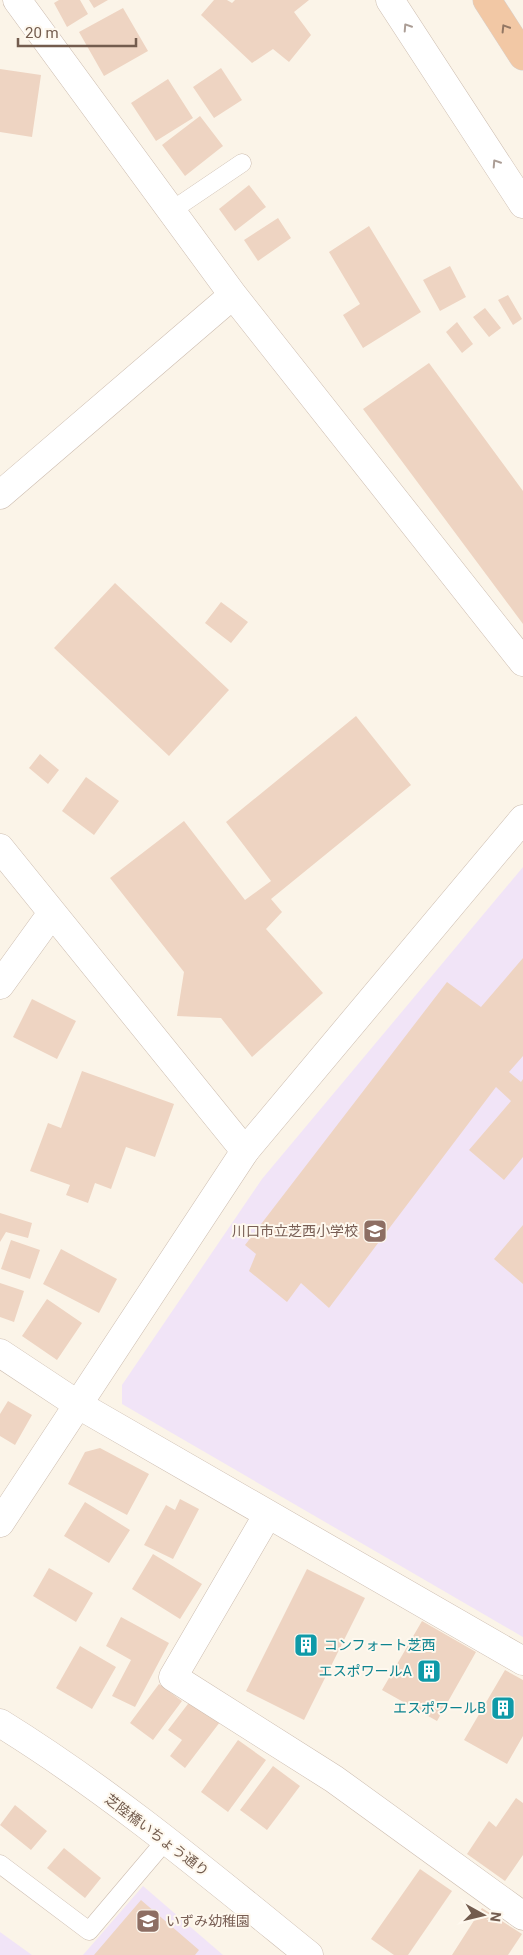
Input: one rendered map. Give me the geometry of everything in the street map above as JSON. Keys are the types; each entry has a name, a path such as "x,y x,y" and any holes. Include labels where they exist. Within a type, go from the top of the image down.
{"highway":[{"path":"487,0 523,56"}],"street":[{"path":"17,0 233,295 523,662"},
{"path":"390,0 523,204"},
{"path":"0,495 233,295"},
{"path":"0,1523 245,1152 523,818"},
{"path":"0,848 245,1152"},
{"path":"0,985 52,913"},
{"path":"0,1353 77,1404 523,1661"},
{"path":"268,1514 173,1677 334,1780 523,1916"},
{"name":"芝陸橋いちょう通り","path":"0,1724 29,1742 166,1840 309,1955"}],"lane":[{"path":"171,211 242,163"},
{"path":"0,1864 89,1931 166,1840"}],"shaded area":[{"name":"川口市立芝西小学校","path":"523,867 523,1637 122,1404 122,1385 262,1179"},
{"name":"いずみ幼稚園","path":"143,1886 223,1955 83,1955"},
{"path":"0,1932 32,1955 0,1955"}],"building":[{"path":"59,0 80,0 88,14 67,27 54,3"},
{"path":"89,0 108,0 94,8"},
{"path":"214,0 227,0 232,3 235,0 309,0 294,12 311,35 289,62 273,49 252,63 201,15"},
{"path":"123,8 148,51 104,76 79,32"},
{"path":"221,68 242,100 214,118 193,87"},
{"path":"0,69 41,75 32,137 0,132"},
{"path":"168,79 193,118 156,141 131,103"},
{"path":"200,116 223,146 185,176 162,145"},
{"path":"249,185 266,207 235,231 219,209"},
{"path":"278,218 291,238 258,261 244,240"},
{"path":"369,226 421,312 363,348 343,315 360,304 329,252"},
{"path":"450,266 466,297 440,311 423,280"},
{"path":"508,295 522,319 513,325 498,300"},
{"path":"485,308 501,328 489,337 473,317"},
{"path":"457,322 473,344 462,353 446,332"},
{"path":"429,363 523,491 523,624 363,409"},
{"path":"115,583 229,690 169,756 54,648"},
{"path":"221,602 248,622 231,643 205,623"},
{"path":"356,716 411,785 271,899 282,912 266,929 323,993 252,1057 221,1018 177,1016 184,972 110,878 184,821 245,900 271,881 226,822"},
{"path":"40,754 59,770 48,784 29,768"},
{"path":"86,777 119,801 94,835 62,811"},
{"path":"523,958 523,1056 509,1072 521,1082 523,1079 523,1157 504,1180 469,1150 511,1101 496,1087 329,1308 301,1283 287,1302 249,1271 256,1254 245,1245 447,982 481,1007"},
{"path":"32,999 76,1021 57,1059 13,1037"},
{"path":"82,1071 174,1104 155,1157 126,1147 111,1189 95,1183 88,1203 66,1195 70,1185 30,1171 48,1123 61,1128"},
{"path":"0,1213 32,1223 28,1238 6,1232 0,1242"},
{"path":"523,1225 523,1284 494,1259"},
{"path":"11,1240 40,1250 30,1279 1,1269"},
{"path":"61,1249 117,1279 99,1313 43,1284"},
{"path":"0,1283 24,1291 14,1322 0,1317"},
{"path":"47,1299 82,1323 57,1360 22,1336"},
{"path":"8,1401 32,1415 15,1445 0,1436 0,1414"},
{"path":"100,1448 149,1474 127,1515 68,1484 85,1452"},
{"path":"180,1499 199,1509 173,1559 144,1545 166,1505 175,1510"},
{"path":"85,1502 130,1530 109,1563 64,1536"},
{"path":"153,1554 202,1584 180,1619 132,1589"},
{"path":"49,1568 93,1593 76,1622 33,1596"},
{"name":"コンフォート芝西","path":"307,1569 365,1598 304,1720 246,1691"},
{"path":"121,1617 169,1643 135,1707 112,1696 131,1660 106,1646"},
{"name":"エスポワールA","path":"422,1621 476,1652 437,1721 382,1690"},
{"path":"80,1646 116,1667 92,1709 56,1688"},
{"name":"エスポワールB","path":"505,1670 523,1680 523,1736 507,1764 464,1740"},
{"path":"159,1684 182,1701 153,1740 130,1723"},
{"path":"191,1700 220,1722 185,1768 170,1756 182,1740 168,1730"},
{"path":"238,1740 266,1760 228,1812 201,1792"},
{"path":"273,1766 300,1786 267,1830 240,1810"},
{"path":"516,1798 523,1803 523,1855 505,1881 467,1854 489,1821 496,1827"},
{"path":"15,1805 47,1831 31,1850 0,1825"},
{"path":"64,1848 101,1878 85,1898 47,1868"},
{"path":"420,1869 452,1891 408,1955 394,1955 371,1939"},
{"name":"いずみ幼稚園","path":"141,1900 199,1950 195,1955 94,1955"},
{"path":"482,1908 522,1934 508,1955 452,1955"}],"place":[{"name":"川口市立芝西小学校","path":"375,1231"},
{"name":"コンフォート芝西","path":"306,1645"},
{"name":"エスポワールA","path":"429,1671"},
{"name":"エスポワールB","path":"503,1708"},
{"name":"いずみ幼稚園","path":"148,1921"}]}
